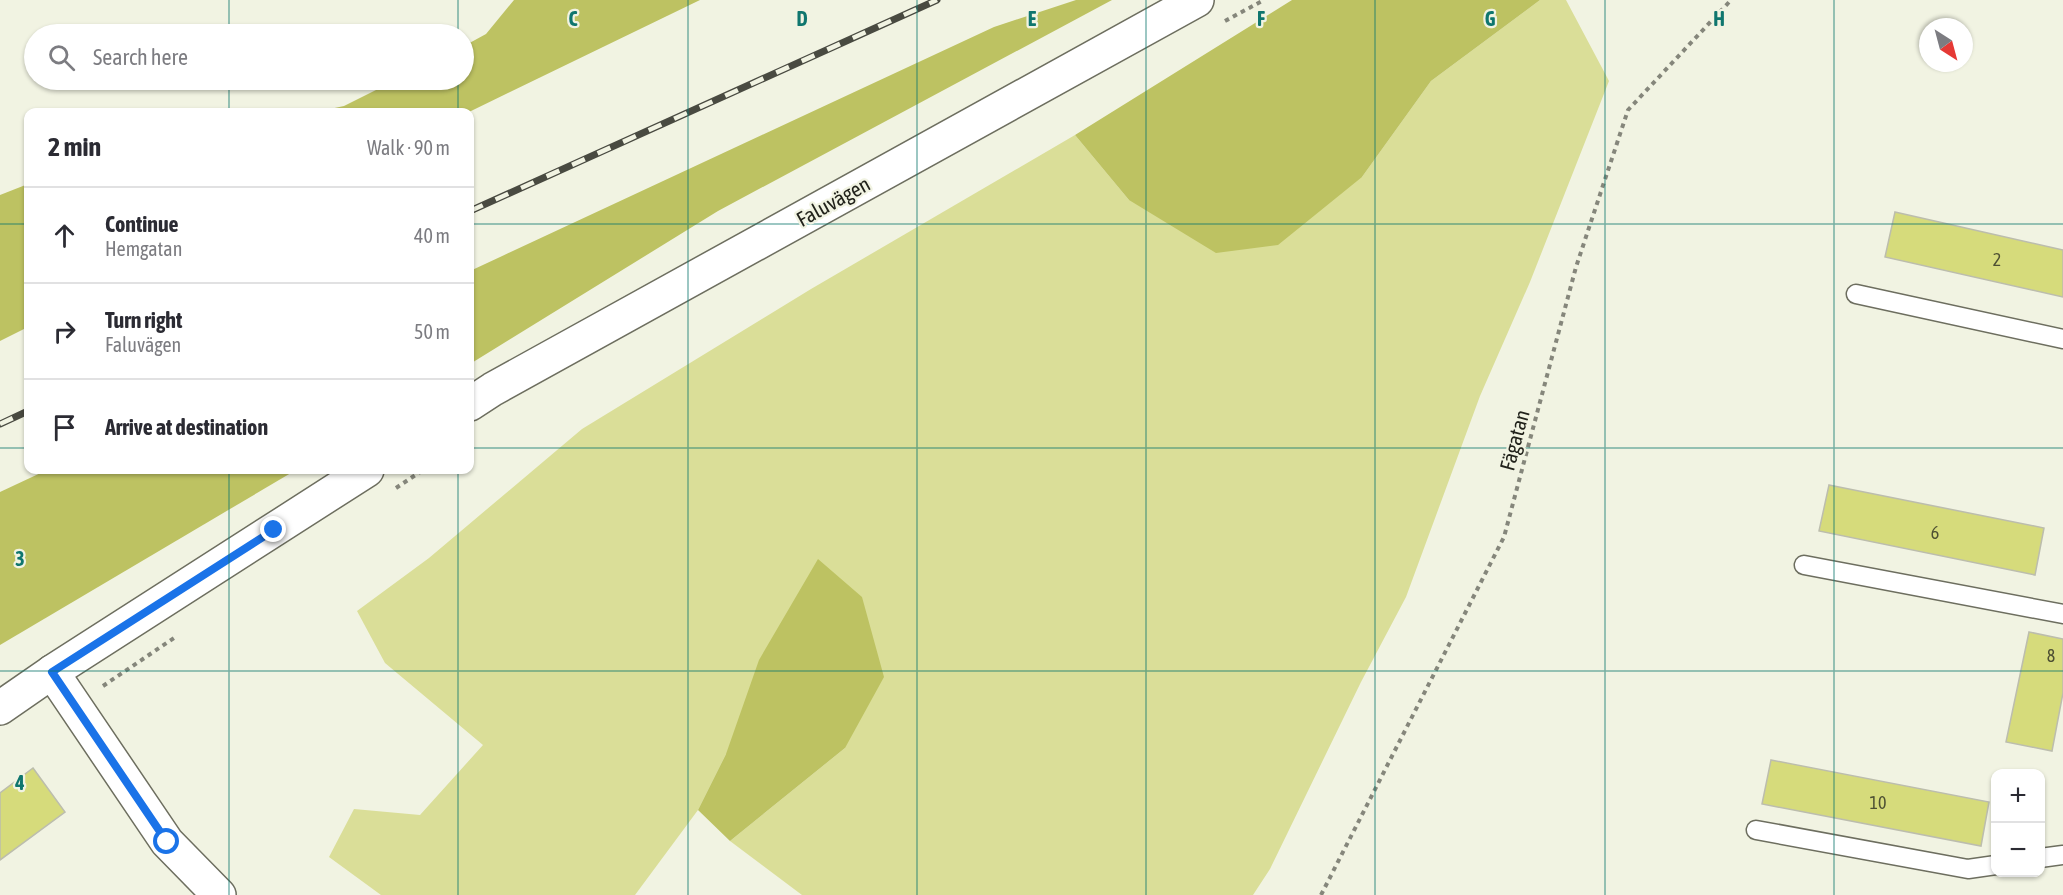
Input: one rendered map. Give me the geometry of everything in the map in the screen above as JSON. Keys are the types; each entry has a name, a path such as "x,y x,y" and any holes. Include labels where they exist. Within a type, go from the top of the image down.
{"street":[{"name":"Faluvägen","path":"474,401 493,388 1197,0"},
{"path":"0,708 52,672 361,474"},
{"path":"52,672 167,842 219,895"}],"lane":[{"path":"1856,294 2063,339"},
{"path":"1804,565 2063,614"},
{"path":"1756,830 1968,869 1991,866"},
{"path":"2045,857 2063,855"}],"path":[{"name":"Fägatan","path":"1321,895 1504,537 1576,267 1628,110 1731,0"}],"green space":[{"path":"514,0 700,0 474,110 335,108 344,106 376,90 474,90 474,41 486,34"},
{"path":"1076,0 1112,0 718,211 474,362 474,269 994,27"},
{"path":"1292,0 1540,0 1431,81 1362,177 1278,245 1216,253 1129,200 1075,135"},
{"path":"1540,0 1566,0 1609,81 1530,282 1480,396 1406,597 1361,682 1270,869 1253,895 802,895 730,841 845,748 726,754 698,810 635,895 381,895 329,857 354,809 420,815 483,745 385,663 357,611 429,558 582,429 811,289 1075,135 1129,200 1362,177 1431,81"},
{"path":"24,186 24,329 0,341 0,195"},
{"path":"38,474 289,474 0,645 0,492"},
{"path":"818,559 862,597 884,677 845,748 730,841 698,810 726,754 759,660"}],"building":[{"path":"1895,212 2063,250 2063,297 1885,257"},
{"path":"1829,485 2044,528 2035,575 1819,531"},
{"path":"2029,632 2063,639 2063,693 2052,751 2006,742"},
{"path":"1771,760 1989,802 1981,846 1762,804"},
{"path":"33,768 65,812 0,860 0,793"}],"railway":[{"path":"474,209 937,0"},
{"path":"0,424 24,413"}],"route":[{"path":"167,842 52,672 274,530"}]}
